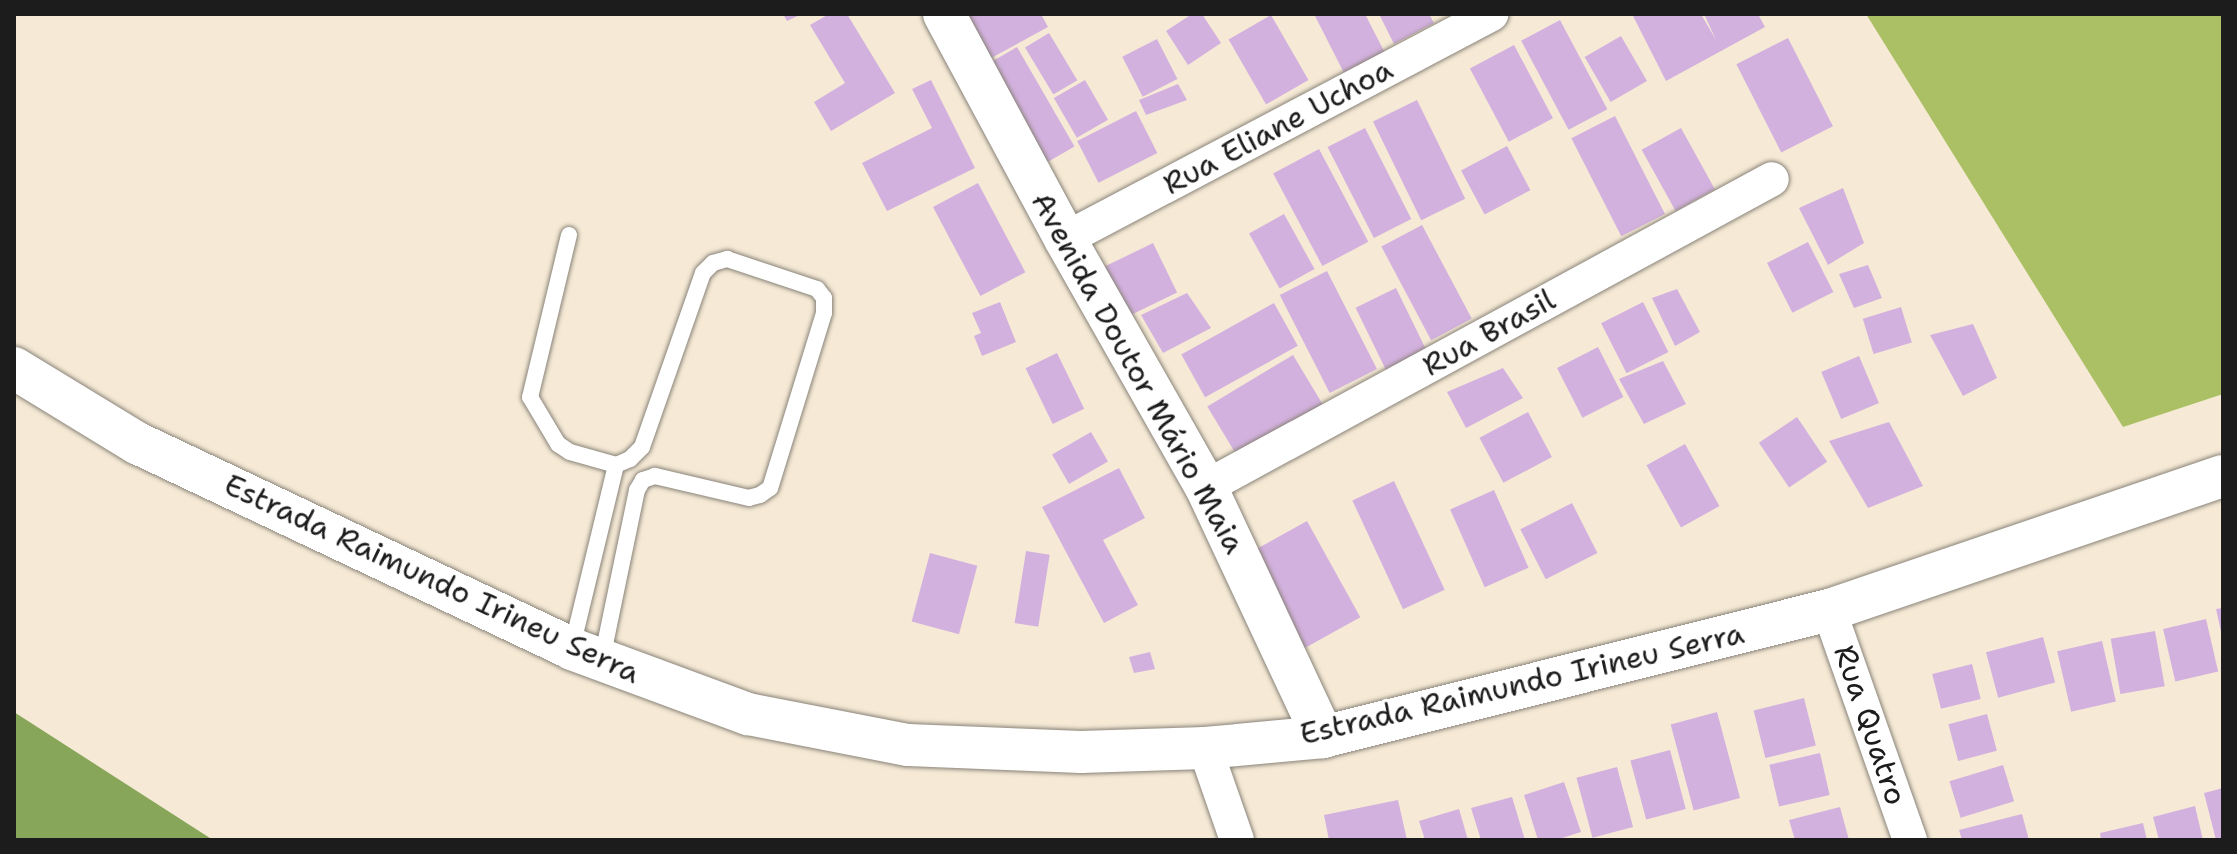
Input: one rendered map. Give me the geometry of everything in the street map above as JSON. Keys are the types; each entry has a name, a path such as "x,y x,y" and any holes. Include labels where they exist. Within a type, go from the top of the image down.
{"street":[{"name":"Avenida Doutor Mário Maia","path":"944,14 1065,239 1206,487 1323,737"},
{"name":"Rua Eliane Uchoa","path":"1065,239 1491,14"},
{"name":"Rua Brasil","path":"1206,487 1772,179"},
{"name":"Estrada Raimundo Irineu Serra","path":"14,368 137,443 587,655 748,714 908,745 1081,752 1205,748 1323,737 1829,610 2223,476"},
{"name":"Rua Quatro","path":"1829,610 1910,840"},
{"path":"1205,748 1237,840"}],"lane":[{"path":"569,235 530,397 558,444 570,452 616,465 630,459 642,447 703,273 713,263 727,259 817,289 824,298 824,313 770,488 749,498 655,476 643,480 637,490 587,655"},
{"path":"587,655 616,465"}],"green space":[{"path":"1866,14 2223,14 2223,394 2123,427"},
{"path":"14,712 213,840 14,840"}],"building":[{"path":"783,14 802,14 787,21"},
{"path":"829,14 847,14 895,93 831,131 814,102 845,83 810,25"},
{"path":"963,14 1041,14 1048,27 984,62"},
{"path":"1192,14 1202,14 1221,43 1188,65 1166,31"},
{"path":"1314,14 1365,14 1385,53 1344,73"},
{"path":"1379,14 1429,14 1434,23 1394,44"},
{"path":"1632,14 1701,14 1716,40 1704,14 1758,14 1765,27 1666,81"},
{"path":"1271,15 1308,80 1266,104 1229,40"},
{"path":"1560,20 1607,109 1569,130 1521,41"},
{"path":"1049,33 1077,80 1053,95 1025,47"},
{"path":"1621,36 1647,81 1611,102 1585,57"},
{"path":"1788,38 1833,126 1781,153 1736,64"},
{"path":"1157,39 1177,79 1143,97 1122,57"},
{"path":"1514,45 1553,118 1509,142 1470,68"},
{"path":"1017,47 1074,147 1044,164 987,64"},
{"path":"931,80 975,168 887,211 862,163 932,128 912,89"},
{"path":"1085,80 1108,120 1077,138 1054,98"},
{"path":"1178,84 1187,100 1146,115 1139,100"},
{"path":"1417,100 1465,199 1421,220 1373,121"},
{"path":"1136,111 1157,153 1099,183 1077,141"},
{"path":"1615,116 1665,214 1621,236 1571,138"},
{"path":"1365,128 1411,219 1374,238 1328,147"},
{"path":"1681,128 1715,189 1676,211 1642,150"},
{"path":"1507,146 1530,190 1485,215 1461,170"},
{"path":"1319,149 1368,242 1322,266 1273,173"},
{"path":"978,183 1025,272 980,296 933,207"},
{"path":"1843,188 1864,243 1828,265 1799,208"},
{"path":"1284,214 1315,269 1280,288 1249,233"},
{"path":"1422,225 1472,319 1431,340 1381,247"},
{"path":"1808,242 1833,292 1792,313 1767,263"},
{"path":"1153,243 1177,292 1128,317 1104,267"},
{"path":"1868,265 1882,298 1854,308 1839,274"},
{"path":"1327,271 1377,369 1330,393 1280,295"},
{"path":"1396,288 1427,352 1387,372 1356,308"},
{"path":"1677,289 1700,332 1675,346 1652,298"},
{"path":"1187,293 1211,328 1163,353 1141,315"},
{"path":"1000,302 1016,342 982,356 974,336 981,333 972,313"},
{"path":"1643,302 1668,352 1627,373 1601,323"},
{"path":"1274,303 1298,346 1205,397 1181,354"},
{"path":"1901,307 1912,342 1874,354 1863,319"},
{"path":"1973,324 1997,378 1963,396 1930,335"},
{"path":"1598,347 1623,397 1582,418 1557,368"},
{"path":"1057,353 1084,409 1053,424 1026,368"},
{"path":"1293,355 1326,410 1240,461 1207,407"},
{"path":"1859,356 1879,403 1841,419 1821,372"},
{"path":"1663,361 1686,404 1644,424 1619,379"},
{"path":"1503,368 1523,398 1466,428 1447,392"},
{"path":"1528,412 1552,457 1503,483 1479,438"},
{"path":"1797,417 1827,462 1789,487 1759,443"},
{"path":"1889,422 1923,486 1868,508 1829,441"},
{"path":"1091,432 1108,461 1069,484 1052,454"},
{"path":"1685,444 1719,506 1681,527 1647,465"},
{"path":"1119,468 1145,518 1103,540 1138,605 1104,623 1042,507"},
{"path":"1394,481 1445,590 1403,609 1352,500"},
{"path":"1494,490 1529,568 1485,587 1450,510"},
{"path":"1572,503 1597,553 1546,579 1520,529"},
{"path":"1307,521 1360,617 1303,649 1250,553"},
{"path":"1026,551 1050,555 1038,627 1015,623"},
{"path":"930,553 977,566 959,634 912,622"},
{"path":"2223,608 2223,636 2222,636 2216,609"},
{"path":"2206,619 2218,672 2175,682 2163,629"},
{"path":"2155,631 2165,686 2120,694 2111,639"},
{"path":"2043,637 2055,682 1998,698 1986,652"},
{"path":"2102,641 2116,701 2071,712 2057,651"},
{"path":"1150,652 1155,669 1134,673 1129,657"},
{"path":"1972,664 1981,699 1941,709 1932,674"},
{"path":"1804,698 1816,746 1765,758 1754,711"},
{"path":"1717,712 1740,798 1694,810 1671,724"},
{"path":"1987,714 1997,751 1958,761 1948,724"},
{"path":"1670,750 1686,809 1646,820 1630,761"},
{"path":"1820,753 1830,795 1779,807 1769,765"},
{"path":"2003,765 2014,801 1961,818 1949,781"},
{"path":"1617,767 1633,827 1592,838 1576,778"},
{"path":"1564,782 1581,832 1556,840 1538,840 1524,795"},
{"path":"2223,788 2223,840 2216,840 2204,793"},
{"path":"1512,797 1525,840 1481,840 1471,808"},
{"path":"1398,800 1407,840 1329,840 1324,815"},
{"path":"2195,806 2203,840 2159,840 2153,817"},
{"path":"1840,807 1849,840 1795,840 1789,820"},
{"path":"1459,809 1468,840 1425,840 1419,821"},
{"path":"2022,814 2029,840 1962,840 1959,830"},
{"path":"2143,823 2147,840 2101,840 2100,833"}]}
